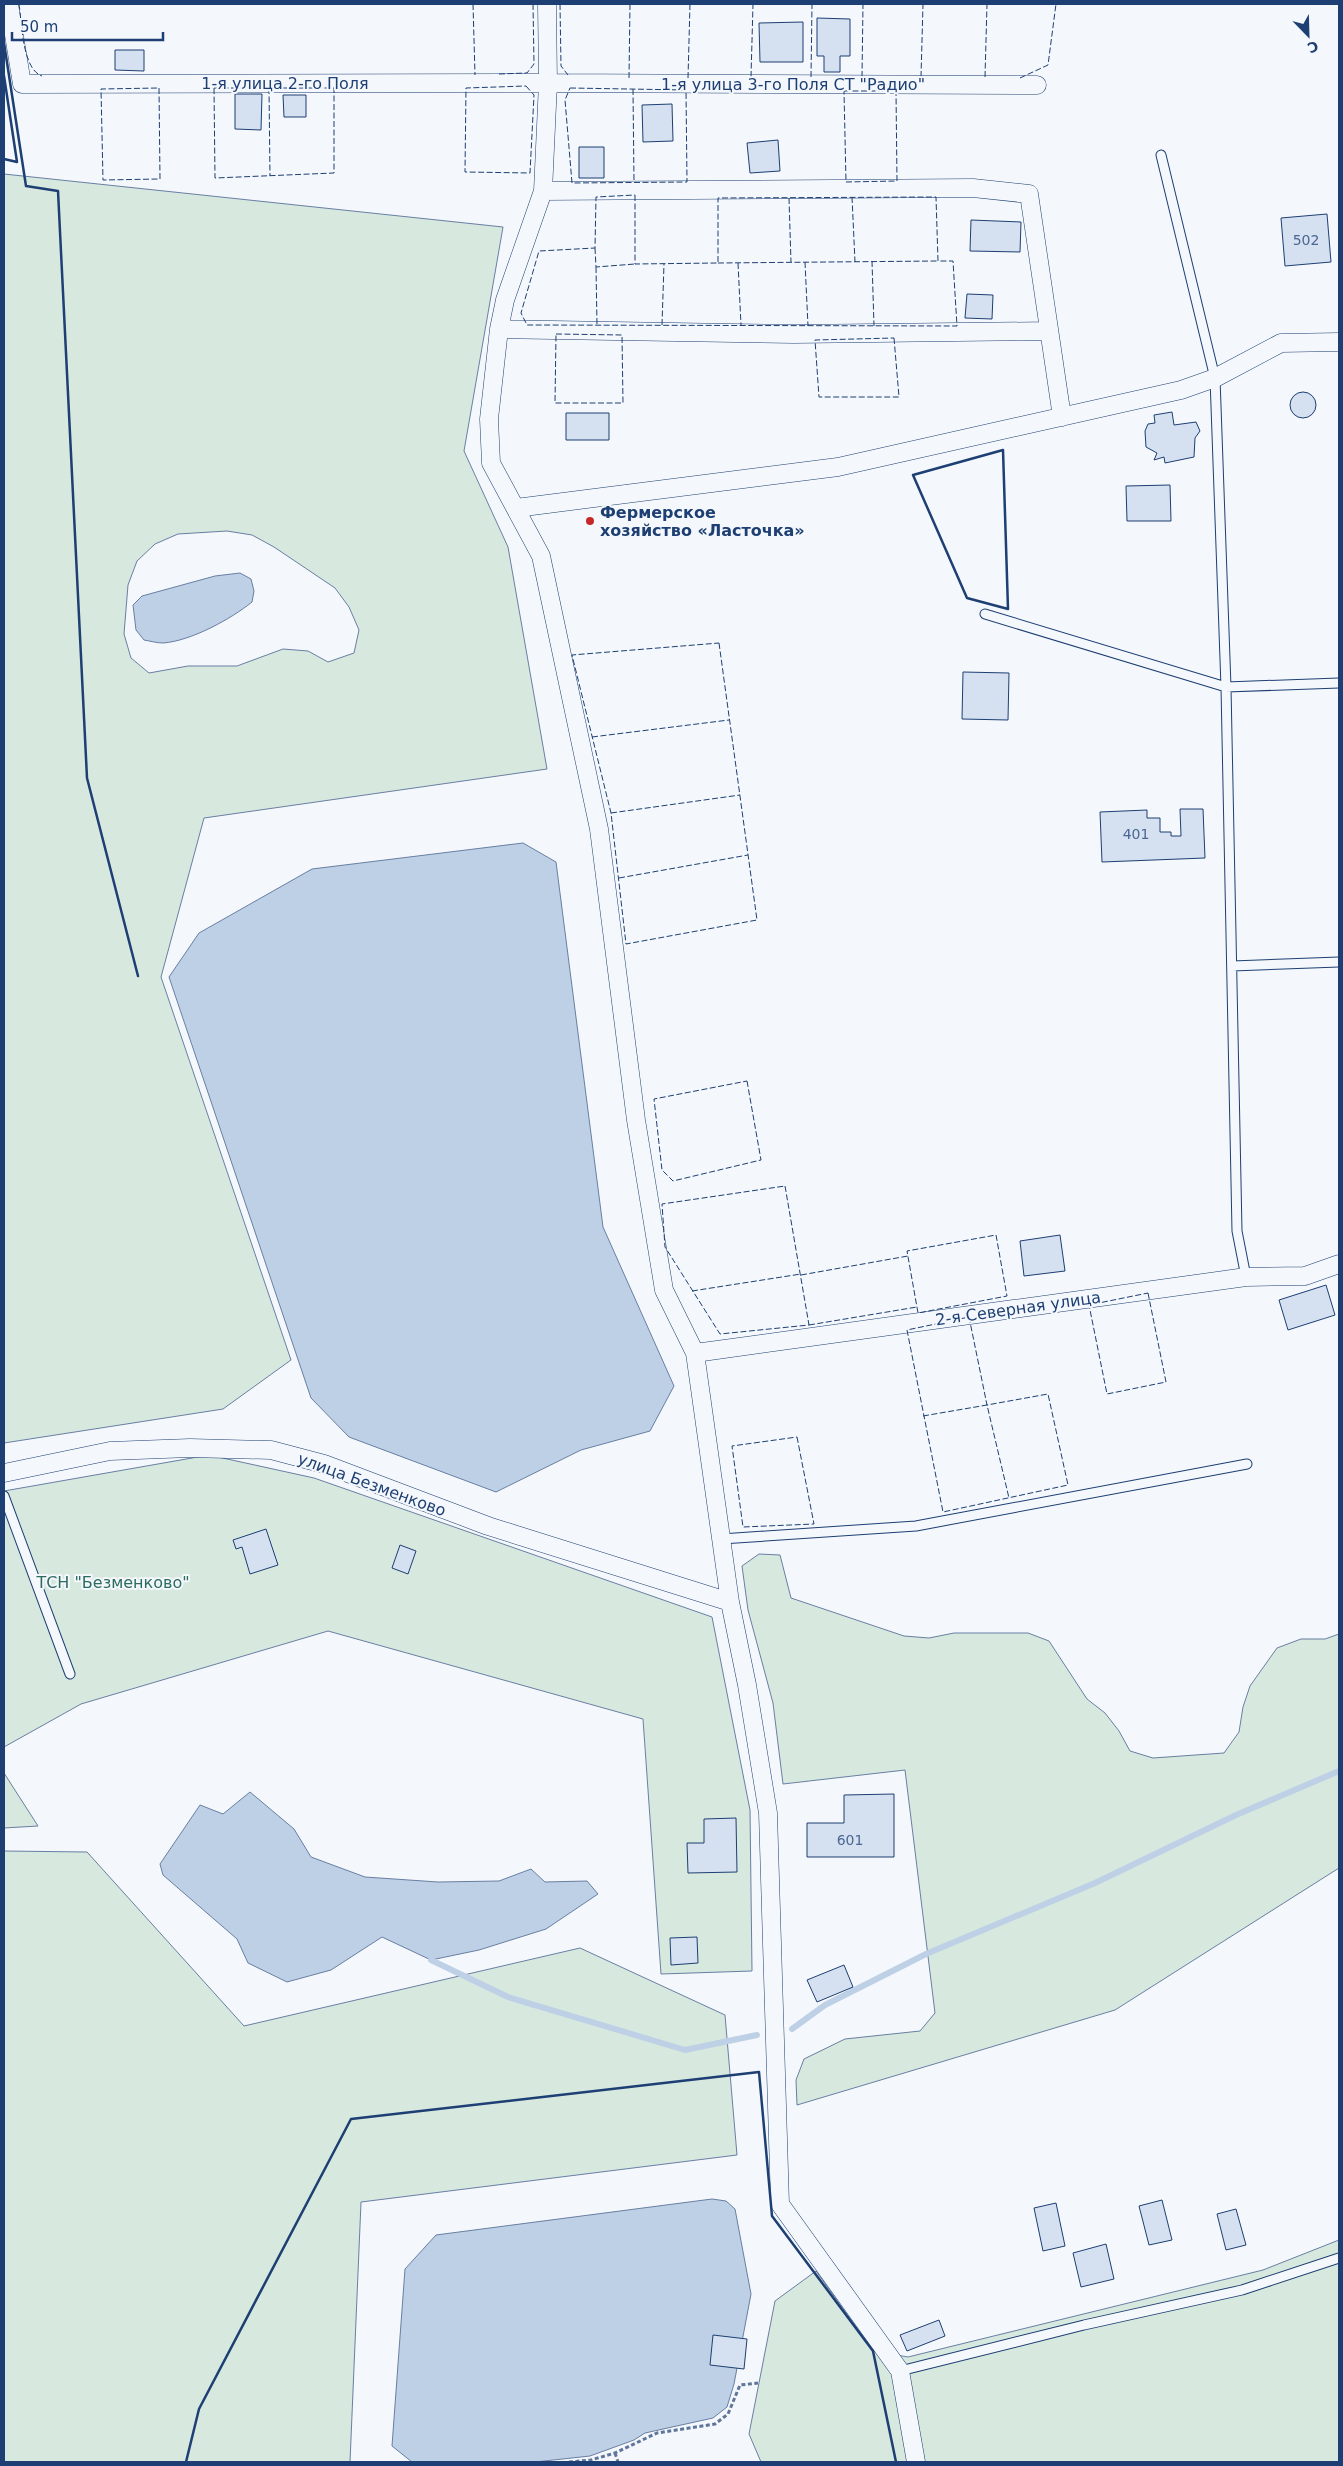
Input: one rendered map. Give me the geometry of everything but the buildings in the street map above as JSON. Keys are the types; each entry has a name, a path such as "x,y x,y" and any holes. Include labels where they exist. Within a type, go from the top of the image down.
{"street":[{"name":"1-я улица 2-го Поля","path":"9,4 22,84 548,82"},
{"path":"547,4 548,82 543,191 505,300 499,329 489,419 491,463 541,556 599,829 636,1120 664,1290 695,1353 730,1602 747,1685 768,1813 780,2204 900,2371 916,2462"},
{"name":"1-я улица 3-го Поля СТ \"Радио\"","path":"548,82 1037,85"},
{"path":"543,191 973,188 1028,194 1062,417"},
{"path":"499,329 794,334 1049,331"},
{"path":"516,508 838,467 1182,390 1215,378 1281,343 1339,342"},
{"name":"2-я Северная улица","path":"695,1353 1246,1277 1305,1276 1339,1264"},
{"name":"улица Безменково","path":"4,1473 110,1451 190,1448 272,1450 324,1464 488,1526 730,1602"}],"lane":[{"path":"1161,155 1215,378 1226,687 1237,1231 1246,1277"},
{"path":"985,614 1226,687 1339,683"},
{"path":"1232,966 1339,962"},
{"path":"721,1539 916,1526 1247,1464"},
{"path":"4,1496 70,1674"},
{"path":"900,2371 1084,2325 1242,2290 1339,2258"}],"path":[{"path":"569,2462 591,2460 615,2453 657,2433 715,2424 728,2414 740,2385 758,2383"},
{"path":"615,2453 618,2462"}],"green space":[{"path":"4,174 503,227 464,451 508,547 547,769 204,818 161,977 291,1360 223,1409 4,1443","holes":["227,531 252,535 274,547 335,588 349,607 359,630 354,653 328,662 308,651 283,649 237,666 188,666 149,673 131,658 124,634 128,585 137,561 155,544 178,534"]},
{"name":"ТСН \"Безменково\"","path":"209,1455 314,1478 712,1617 750,1810 752,1971 661,1974 643,1719 328,1631 81,1704 4,1747 4,1491"},
{"path":"759,1554 780,1555 791,1598 904,1636 929,1638 954,1633 1028,1633 1049,1641 1087,1699 1105,1713 1119,1731 1130,1751 1153,1758 1224,1753 1239,1732 1243,1707 1250,1686 1277,1648 1301,1639 1325,1639 1339,1634 1339,1868 1115,2010 797,2105 796,2080 804,2059 845,2039 920,2031 935,2013 905,1770 783,1784 773,1703 748,1610 742,1566"},
{"path":"4,1773 38,1826 4,1828"},
{"path":"4,1851 87,1852 244,2026 580,1948 725,2015 737,2155 361,2202 350,2462 4,2462"},
{"path":"1339,2240 1339,2462 761,2462 749,2434 775,2301 816,2271 873,2351 908,2357 1263,2270"}],"water":[{"path":"240,573 251,579 254,591 252,602 222,622 198,634 163,643 144,640 136,630 133,605 142,596 215,576"},
{"path":"523,843 556,862 603,1227 674,1386 650,1431 581,1450 496,1492 349,1437 311,1398 169,977 199,933 312,869"},
{"path":"250,1792 294,1829 311,1857 365,1877 438,1882 499,1881 531,1869 545,1882 587,1881 598,1894 546,1929 479,1950 431,1960 382,1937 331,1970 287,1982 248,1963 237,1939 163,1875 160,1864 200,1805 223,1814"},
{"path":"712,2199 726,2201 735,2209 751,2294 734,2384 727,2407 713,2418 645,2433 634,2440 590,2456 535,2462 412,2462 392,2446 405,2269 436,2235"}],"waterway":[{"path":"792,2029 825,2005 926,1954 1095,1883 1236,1815 1339,1771"},
{"path":"431,1960 508,1997 685,2050 757,2035"}],"fence":[{"path":"19,4 22,33 27,55 35,72 42,76"},
{"path":"473,4 475,75"},
{"path":"499,74 527,73 534,64 533,4"},
{"path":"560,4 561,66 568,75"},
{"path":"629,78 630,4"},
{"path":"688,78 690,4"},
{"path":"751,77 753,4"},
{"path":"811,77 812,4"},
{"path":"862,77 863,4"},
{"path":"921,77 923,4"},
{"path":"985,77 987,4"},
{"path":"1020,78 1048,65 1056,4"},
{"path":"526,86 534,95 530,173 465,172 466,88 526,86"},
{"path":"159,88 160,179 103,180 101,89 159,88"},
{"path":"214,88 334,88 334,173 215,178 214,88"},
{"path":"269,88 270,176"},
{"path":"570,88 686,90 687,182 572,183 565,100 570,88"},
{"path":"633,89 634,182"},
{"path":"844,91 896,91 897,181 846,182 844,91"},
{"path":"635,195 635,264 718,263 718,198 936,197 938,261 953,261 957,326 527,325 521,313 539,251 595,248 596,197 635,195"},
{"path":"852,197 855,262"},
{"path":"789,198 791,262"},
{"path":"595,248 596,267 635,264"},
{"path":"872,261 874,326"},
{"path":"718,263 938,261"},
{"path":"805,262 808,326"},
{"path":"738,263 741,325"},
{"path":"662,325 664,264"},
{"path":"596,267 597,325"},
{"path":"556,334 622,335 623,403 555,403 556,334"},
{"path":"894,338 899,397 819,397 815,340 894,338"},
{"path":"719,643 757,920 626,944 611,813 572,655 719,643"},
{"path":"592,737 729,720"},
{"path":"611,813 740,795"},
{"path":"619,878 748,855"},
{"path":"747,1081 761,1160 673,1181 662,1170 654,1099 747,1081"},
{"path":"785,1186 809,1325 720,1334 665,1247 662,1204 785,1186"},
{"path":"996,1235 1007,1296 918,1313 907,1251 996,1235"},
{"path":"801,1275 908,1256"},
{"path":"692,1291 801,1274"},
{"path":"1148,1293 1166,1382 1107,1394 1089,1305 1148,1293"},
{"path":"809,1325 917,1307"},
{"path":"969,1317 987,1405 1048,1394 1068,1485 943,1512 907,1330 969,1317"},
{"path":"923,1416 987,1405 1009,1498"},
{"path":"797,1437 814,1524 743,1527 732,1446 797,1437"}],"wall":[{"path":"4,43 26,186 58,191 87,778 138,976"},
{"path":"4,76 17,162 4,159"},
{"path":"1003,450 1008,609 967,598 913,475 1003,450"},
{"path":"186,2462 199,2409 351,2119 759,2072 772,2216 873,2351 896,2462"}],"place":[{"name":"Фермерское хозяйство «Ласточка»","path":"590,521"}]}
